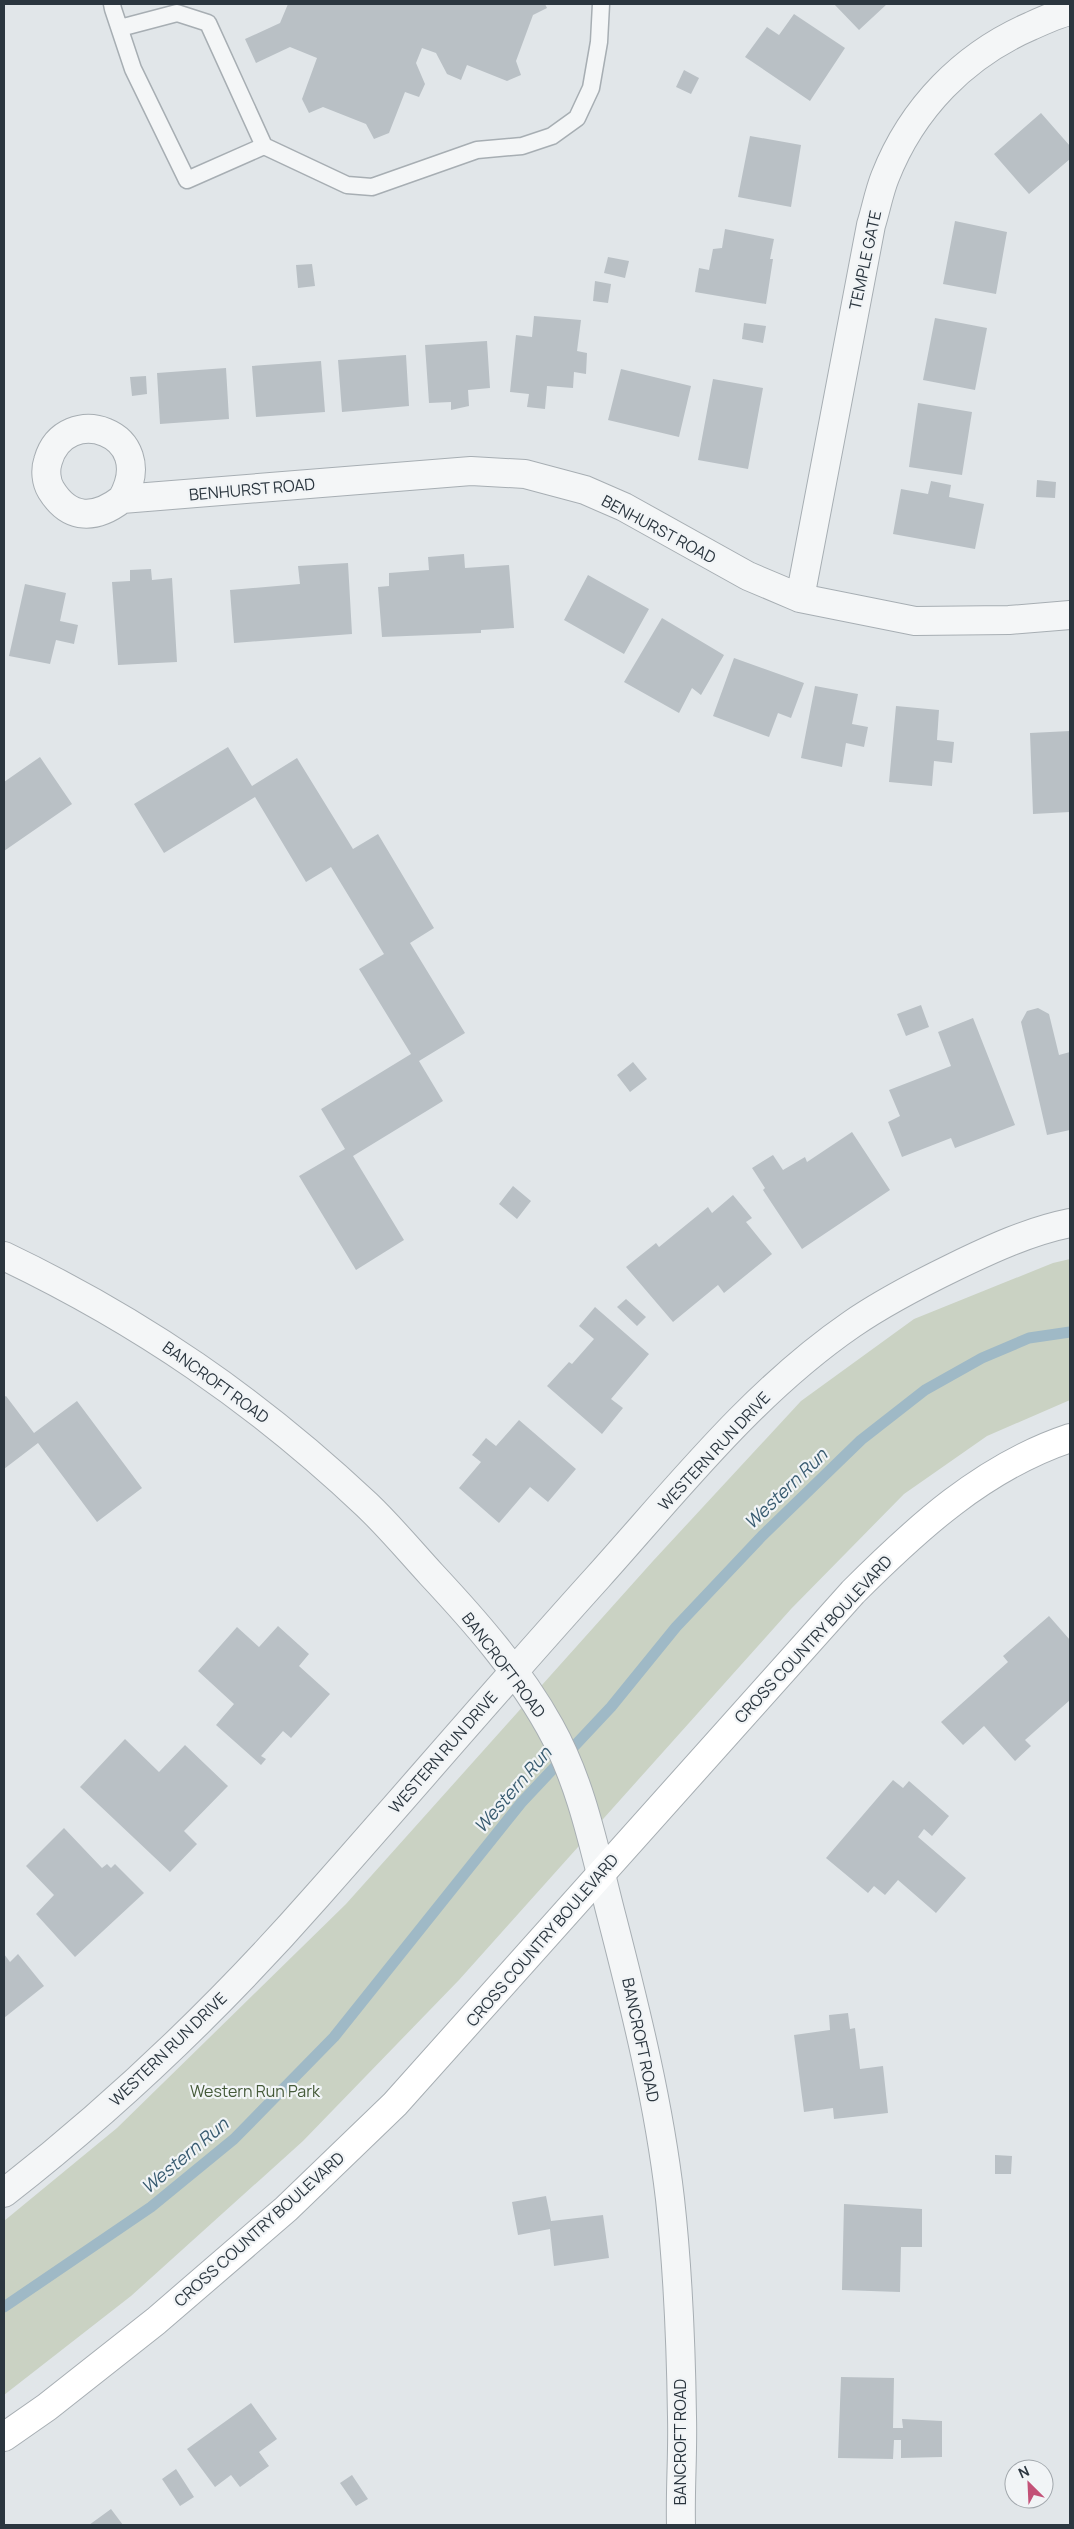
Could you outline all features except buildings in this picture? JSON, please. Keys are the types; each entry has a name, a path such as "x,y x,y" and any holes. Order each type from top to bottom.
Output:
{"main road":[{"name":"CROSS COUNTRY BOULEVARD","path":"4,2437 47,2407 156,2321 292,2202 394,2104 488,2003 600,1873 853,1592 898,1547 937,1513 982,1482 1020,1460 1070,1438"}],"street":[{"name":"TEMPLE GATE","path":"800,598 872,224 884,177 910,127 937,91 971,60 1012,34 1070,11"},
{"name":"BENHURST ROAD","path":"122,499 471,471 525,474 585,490 624,507 748,576 800,598 915,621 1009,620 1070,615"},
{"name":"WESTERN RUN DRIVE","path":"4,2194 62,2148 150,2069 230,1990 314,1900 513,1672 743,1416 797,1366 852,1324 916,1286 974,1258 1046,1228 1070,1223"},
{"name":"BANCROFT ROAD","path":"4,1256 69,1287 168,1345 253,1407 369,1507 453,1598 513,1672 549,1726 569,1768 586,1816 651,2080 670,2200 682,2419 680,2525"}],"lane":[{"path":"112,4 133,69 187,180 264,146"},
{"path":"120,28 176,13 208,23 264,146 348,185 372,187 477,150 522,146 552,136 577,118 591,88 600,42 601,4"}],"green space":[{"name":"Western Run Park","path":"1070,1259 1070,1400 987,1436 904,1494 791,1609 459,1980 303,2141 131,2296 4,2395 4,2221 117,2128 346,1904 653,1561 801,1401 914,1319 1053,1263"}],"waterway":[{"name":"Western Run","path":"4,2307 151,2207 234,2139 334,2037 521,1803 611,1707 676,1627 762,1536 861,1440 925,1390 982,1358 1029,1338 1070,1332"}]}
